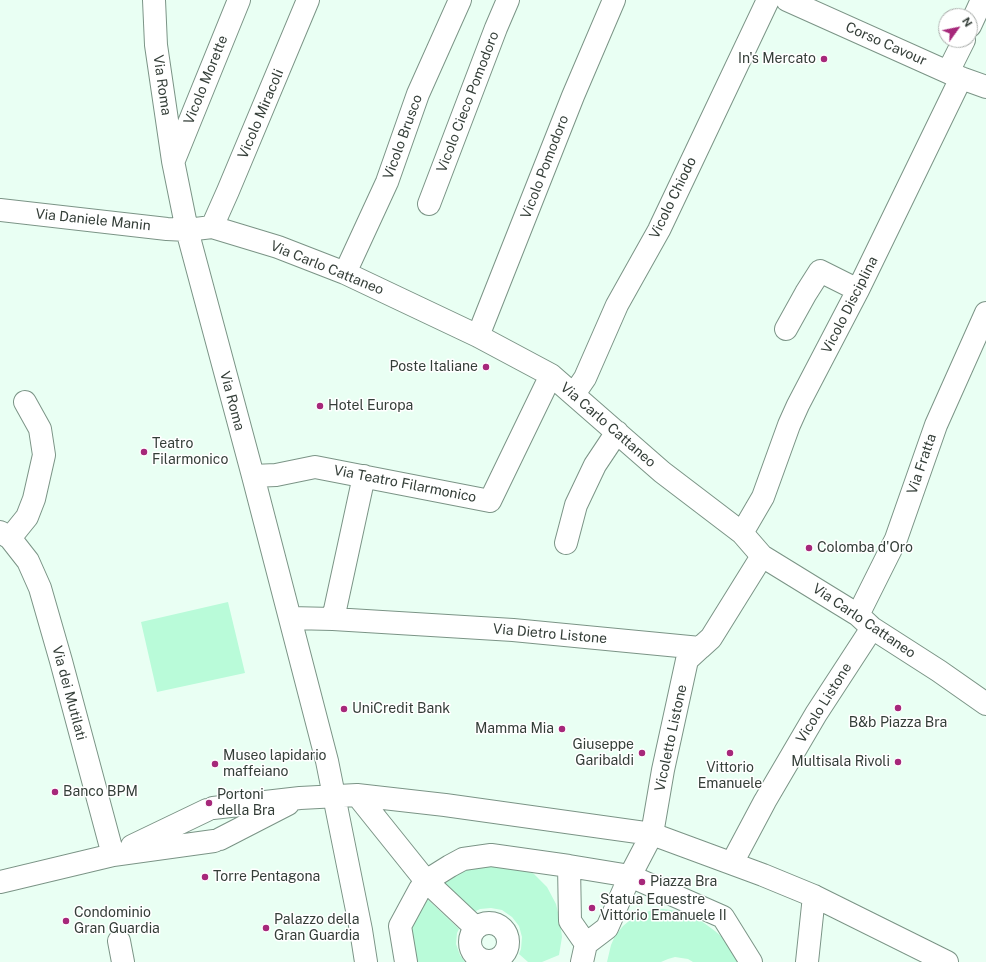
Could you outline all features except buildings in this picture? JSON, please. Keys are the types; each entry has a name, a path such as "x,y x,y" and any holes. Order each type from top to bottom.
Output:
{"street":[{"name":"Via Roma","path":"154,0 156,44 173,161 187,230 290,618 327,761 334,797"},
{"name":"Vicolo Morette","path":"173,161 239,0"},
{"name":"Vicolo Miracoli","path":"212,227 308,0"},
{"name":"Vicolo Brusco","path":"345,273 387,182 418,94 460,0"},
{"name":"Vicolo Cieco Pomodoro","path":"429,204 508,0"},
{"name":"Vicolo Pomodoro","path":"478,336 573,96 614,0"},
{"name":"Vicolo Chiodo","path":"574,394 585,378 617,305 659,230 768,0"},
{"name":"Corso Cavour","path":"787,0 955,75 986,87"},
{"name":"Vicolo Disciplina","path":"742,533 763,497 789,425 798,405 858,290 955,75 962,48"},
{"name":"Via Daniele Manin","path":"0,210 187,230"},
{"name":"Via Carlo Cattaneo","path":"187,230 212,227 278,246 345,273 478,336 551,375 662,472 742,533 762,556 865,621 986,704"},
{"path":"786,329 820,271 858,290"},
{"name":"Via Fratta","path":"865,621 936,426 986,314"},
{"name":"Via Teatro Filarmonico","path":"253,476 276,475 315,466 490,501 551,375"},
{"name":"Via dei Mutilati","path":"25,402 40,430 44,455 34,499 27,517 5,535 28,561 40,588 113,856"},
{"path":"566,543 576,505 595,466 617,432"},
{"path":"333,619 364,476"},
{"path":"694,647 711,638 762,556"},
{"name":"Via Dietro Listone","path":"290,618 333,619 513,630 694,647"},
{"name":"Vicolo Listone","path":"732,863 764,801 816,714 865,621"},
{"name":"Vicoletto Listone","path":"652,834 687,660 694,647"},
{"path":"113,856 210,809 300,798 357,795 445,805 652,834 732,863 814,896 947,962"},
{"path":"357,795 426,881 476,928 470,939 470,945 476,955 486,960 506,958"},
{"path":"334,797 366,962"},
{"path":"0,882 113,856 217,840 300,798"},
{"path":"569,866 570,921 584,953 607,928 630,876 652,834"},
{"path":"406,962 400,926 420,888 426,881 464,859 491,855 630,876 723,916 751,962"},
{"path":"807,962 814,896"},
{"path":"119,941 123,962"}],"green space":[{"path":"228,602 245,673 157,692 141,622"},
{"path":"467,863 519,866 534,874 547,887 556,904 560,921 562,937 559,955 542,962 528,962 519,954 522,937 519,926 512,917 502,910 491,908 480,909 474,912 437,878"},
{"path":"422,894 459,929 456,944 460,955 465,962 412,962 409,923"},
{"path":"663,909 688,914 704,923 729,943 740,962 693,962 688,959 675,957 661,962 607,962 615,936 623,926 644,913 652,910"}],"place":[{"name":"In's Mercato","path":"824,59"},
{"name":"Poste Italiane","path":"486,367"},
{"name":"Hotel Europa","path":"320,406"},
{"name":"Teatro Filarmonico","path":"144,452"},
{"name":"Colomba d'Oro","path":"809,548"},
{"name":"B&b Piazza Bra","path":"898,708"},
{"name":"UniCredit Bank","path":"344,709"},
{"name":"Mamma Mia","path":"562,729"},
{"name":"Giuseppe Garibaldi","path":"642,753"},
{"name":"Vittorio Emanuele","path":"730,753"},
{"name":"Multisala Rivoli","path":"898,762"},
{"name":"Museo lapidario maffeiano","path":"215,764"},
{"name":"Banco BPM","path":"55,792"},
{"name":"Portoni della Bra","path":"209,803"},
{"name":"Torre Pentagona","path":"205,877"},
{"name":"Piazza Bra","path":"642,882"},
{"name":"Statua Equestre Vittorio Emanuele II","path":"592,908"},
{"name":"Condominio Gran Guardia","path":"66,921"},
{"name":"Palazzo della Gran Guardia","path":"266,928"}]}
